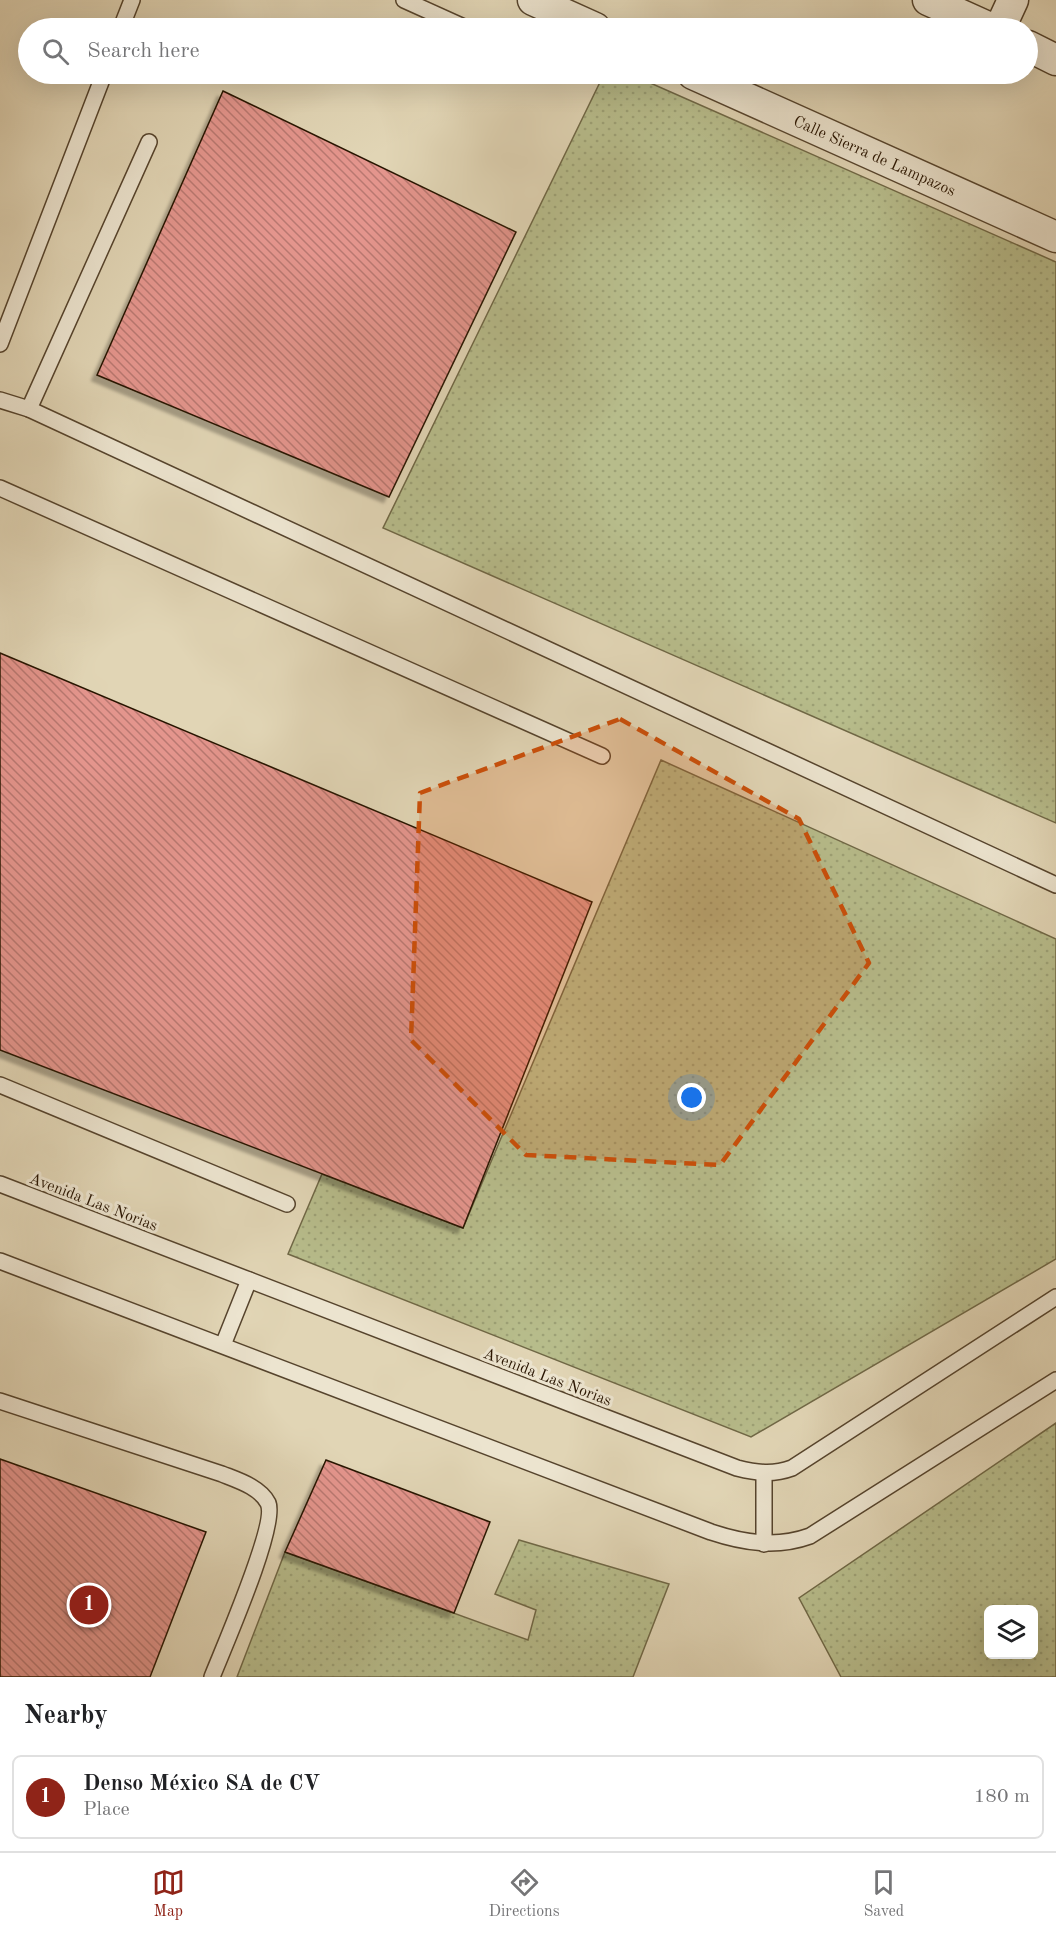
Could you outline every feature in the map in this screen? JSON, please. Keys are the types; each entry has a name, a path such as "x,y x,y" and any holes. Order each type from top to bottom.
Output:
{"street":[{"path":"533,0 573,18"},
{"path":"928,0 968,18"},
{"path":"1005,18 1013,0"},
{"path":"1038,51 1056,60"},
{"name":"Calle Sierra de Lampazos","path":"715,84 1056,237"}],"lane":[{"path":"125,18 132,0"},
{"path":"404,0 444,18"},
{"path":"0,344 100,84"},
{"path":"29,409 149,142"},
{"path":"0,400 29,409 1056,885"},
{"path":"0,488 602,756"},
{"path":"0,1084 287,1204"},
{"name":"Avenida Las Norias","path":"0,1184 737,1468 764,1473 781,1472 792,1468 1056,1297"},
{"path":"0,1261 711,1532 731,1539 764,1544 796,1541 810,1536 1056,1380"},
{"path":"223,1345 249,1280"},
{"path":"5,1406 222,1474 252,1487 263,1496 269,1504 270,1512 263,1546 212,1677"},
{"path":"764,1473 764,1544"}],"highlighted area":[{"path":"620,719 799,819 869,963 720,1165 526,1155 411,1040 420,793"}],"green space":[{"path":"599,84 653,84 1056,262 1056,823 383,528"},
{"path":"661,760 1056,939 1056,1259 751,1437 288,1254 322,1174 463,1228"},
{"path":"1056,1423 1056,1677 841,1677 799,1598"},
{"path":"519,1540 669,1584 633,1677 237,1677 285,1552 528,1640 536,1610 495,1594"}],"building":[{"path":"223,91 516,232 389,497 97,375"},
{"path":"0,653 592,902 463,1228 0,1050"},
{"path":"0,1459 206,1532 150,1677 0,1677"},
{"path":"326,1460 490,1522 454,1613 285,1552"}],"place":[{"name":"Denso México SA de CV","path":"89,1605"}]}
